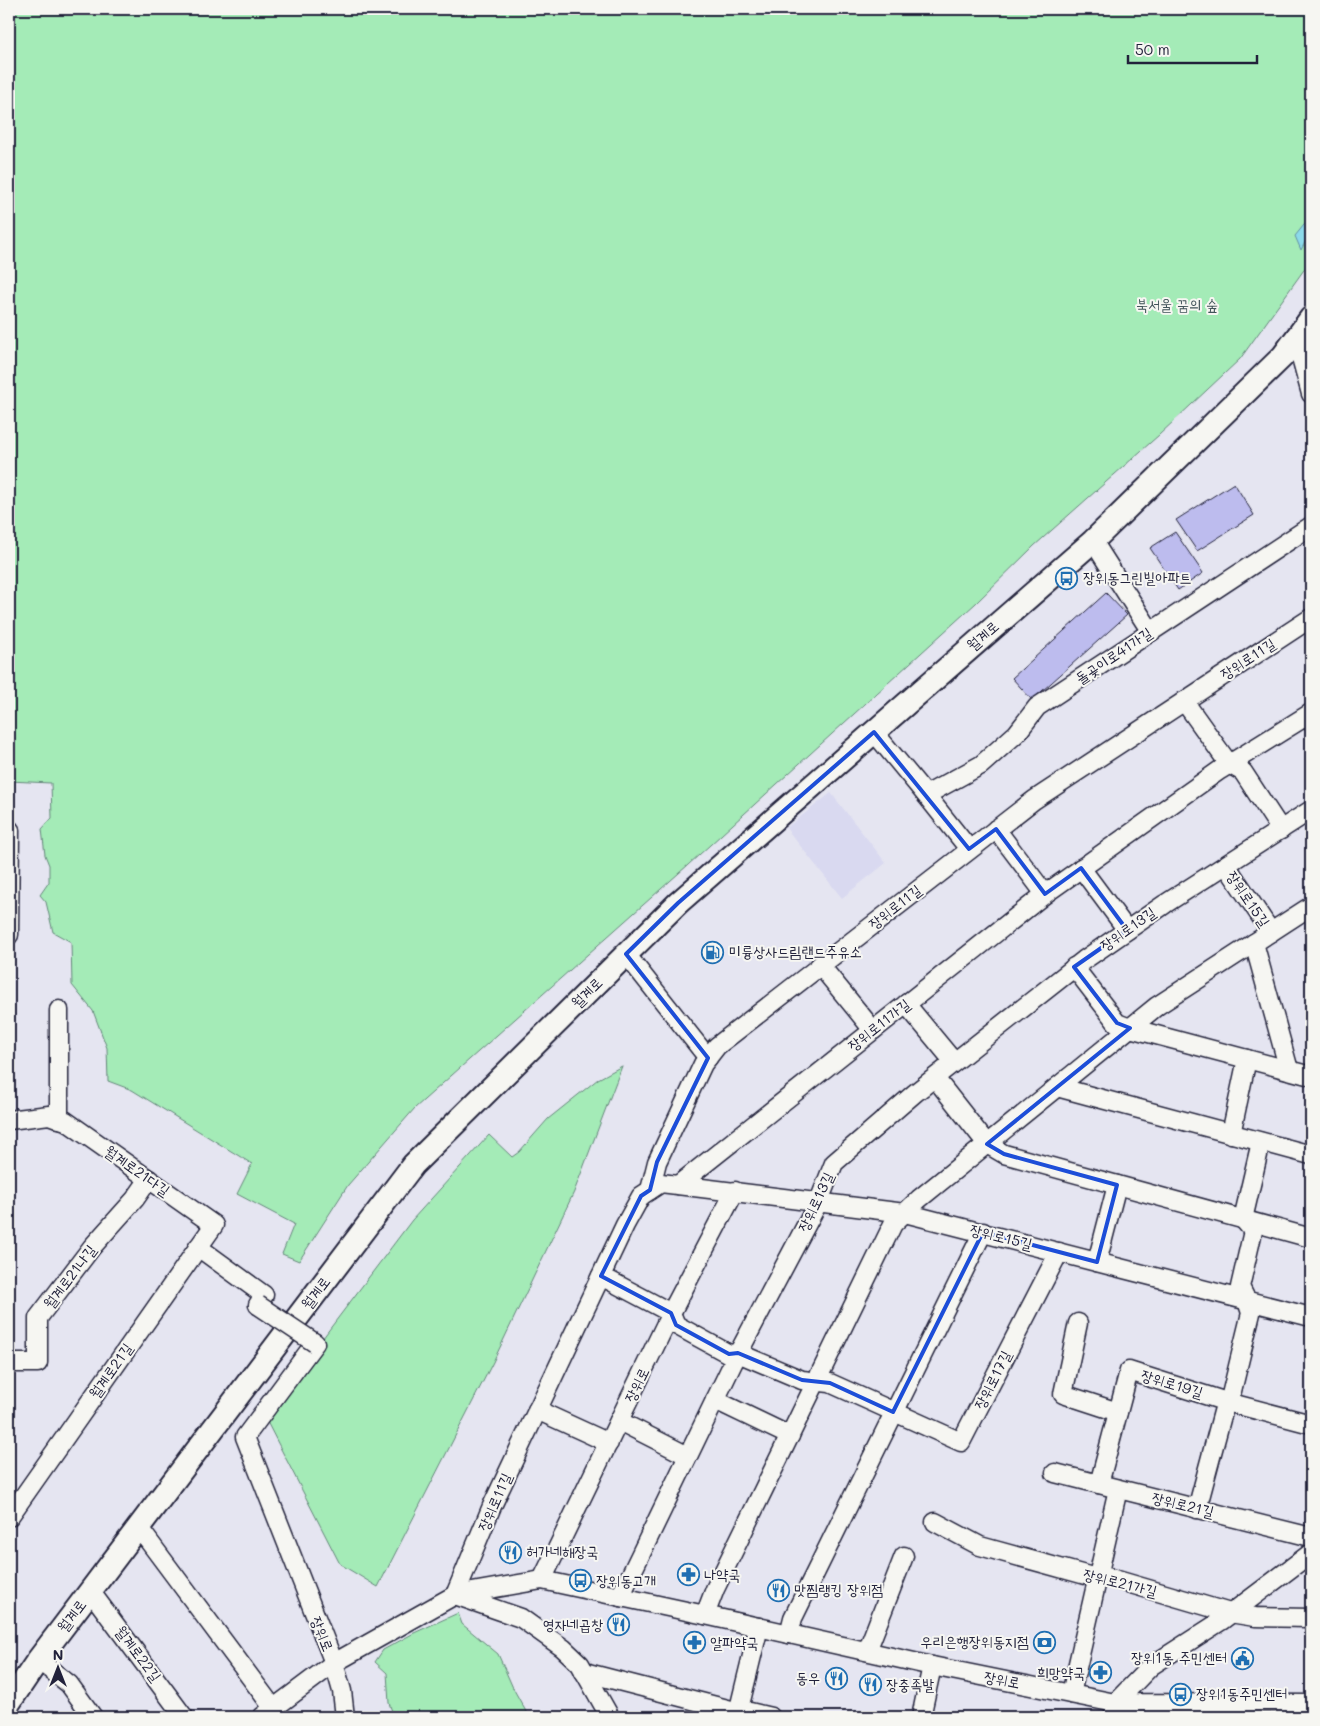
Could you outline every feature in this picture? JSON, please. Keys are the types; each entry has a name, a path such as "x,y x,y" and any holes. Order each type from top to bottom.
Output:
{"main road":[{"name":"월계로","path":"9,1703 38,1660 413,1165 678,903 1093,541 1283,356 1304,342 1311,318"}],"street":[{"path":"1304,342 1311,394"},
{"name":"돌곶이로41가길","path":"926,795 981,765 1017,733 1037,707 1311,526"},
{"path":"1093,541 1151,632"},
{"name":"장위로11길","path":"455,1595 492,1506 537,1410 641,1196 650,1190 657,1162 703,1064 717,1046 1034,800 1311,618"},
{"path":"1184,700 1229,764 1242,772 1281,830"},
{"name":"장위로11가길","path":"678,1185 1045,894 1229,764 1311,713"},
{"path":"874,732 969,850"},
{"name":"장위로13길","path":"620,1597 738,1353 819,1201 834,1163 954,1062 1074,967 1165,904 1311,810"},
{"path":"996,829 1045,894"},
{"path":"9,830 9,935"},
{"name":"장위로15길","path":"1226,865 1271,932"},
{"path":"1081,868 1127,930"},
{"name":"장위로15길","path":"705,1615 715,1589 893,1224 919,1199 1157,1006 1311,906"},
{"name":"장위로15길","path":"1254,943 1288,1070"},
{"path":"626,954 708,1058"},
{"path":"820,965 873,1030"},
{"path":"1074,967 1117,1023 1311,1076"},
{"path":"906,1004 954,1062"},
{"path":"59,1119 60,1010"},
{"path":"1231,1134 1247,1059"},
{"path":"935,1078 987,1144 1004,1154 1311,1238"},
{"path":"1057,1087 1311,1155"},
{"name":"월계로21다길","path":"9,1120 49,1115 66,1121 214,1225"},
{"path":"1243,1219 1261,1142"},
{"name":"월계로21나길","path":"9,1363 38,1363 38,1318 92,1247 135,1199 149,1180"},
{"path":"650,1190 661,1183 905,1212"},
{"path":"1097,1262 1118,1185"},
{"name":"장위로","path":"542,1580 671,1313 735,1191"},
{"name":"장위로15길","path":"905,1212 1311,1317"},
{"path":"1198,1509 1224,1408 1231,1395 1251,1313 1240,1287 1253,1231 1243,1219"},
{"name":"월계로21길","path":"9,1518 214,1225"},
{"path":"789,1634 793,1618 983,1232"},
{"name":"장위로","path":"198,1247 264,1295 258,1305 315,1343 245,1437 334,1663 342,1692 345,1717"},
{"name":"장위로17길","path":"894,1412 961,1442 1059,1252"},
{"path":"601,1276 671,1313 676,1325 730,1354 738,1353 802,1380 817,1380 830,1383 894,1412"},
{"path":"1078,1323 1063,1394 1118,1412"},
{"name":"장위로19길","path":"1099,1484 1129,1371 1227,1402 1311,1424"},
{"path":"715,1400 790,1436"},
{"path":"537,1410 608,1443"},
{"path":"619,1421 688,1456"},
{"name":"장위로21길","path":"1054,1473 1311,1537"},
{"path":"1071,1694 1118,1489"},
{"name":"장위로21가길","path":"935,1522 980,1546 1089,1576 1107,1577 1230,1614 1255,1617 1311,1618"},
{"name":"장위로","path":"138,1528 268,1713 334,1663 455,1595 542,1580 932,1666 1071,1694 1114,1710 1290,1711 1311,1704"},
{"path":"1114,1710 1151,1666 1230,1614 1311,1553"},
{"path":"867,1651 904,1556"},
{"name":"월계로22길","path":"91,1592 184,1717"},
{"path":"455,1595 521,1618 564,1648 580,1664 610,1717"},
{"path":"738,1715 759,1627"},
{"path":"38,1660 69,1684 92,1717"},
{"path":"921,1717 932,1666"},
{"path":"584,1672 738,1715 750,1712 770,1717"}],"highlighted area":[{"path":"874,732 969,849 996,829 1045,894 1081,868 1127,930 1074,967 1117,1023 1130,1028 987,1144 1004,1154 1117,1185 1097,1262 983,1232 893,1412 830,1383 802,1380 738,1353 729,1354 676,1325 671,1313 601,1276 641,1196 650,1190 657,1162 708,1058 626,954 678,903"}],"shaded area":[{"path":"831,793 886,863 842,898 786,828"}],"green space":[{"name":"북서울 꿈의 숲","path":"9,9 1311,9 1311,260 1240,359 688,865 415,1108 348,1185 299,1261 282,1254 294,1224 237,1194 252,1164 132,1090 108,1081 107,1048 93,1011 72,985 71,942 53,932 46,902 40,895 49,882 49,865 45,855 42,829 52,818 51,783 9,781"},
{"path":"622,1066 574,1192 493,1362 378,1587 340,1564 264,1416 412,1220 489,1135 512,1157 519,1152 548,1119 598,1079"},
{"path":"458,1613 462,1624 498,1654 513,1688 529,1717 394,1717 389,1703 387,1673 375,1662 383,1650 414,1633"}],"water":[{"path":"1311,211 1311,231 1301,250 1295,236 1308,220"}],"building":[{"path":"1234,483 1254,515 1197,551 1176,520"},
{"path":"1175,532 1203,573 1178,590 1150,548"},
{"path":"1106,593 1127,615 1032,700 1012,678"}],"waterway":[{"path":"1308,9 1311,12"}],"place":[{"name":"장위동그린빌아파트","path":"1067,578"},
{"name":"미륭상사드림랜드주유소","path":"713,952"},
{"name":"허가네해장국","path":"510,1552"},
{"name":"나약국","path":"688,1575"},
{"name":"장위동고개","path":"580,1581"},
{"name":"맛찜랭킹 장위점","path":"778,1590"},
{"name":"영자네곱창","path":"619,1625"},
{"name":"우리은행장위동지점","path":"1045,1642"},
{"name":"알파약국","path":"694,1643"},
{"name":"장위1동 주민센터","path":"1243,1658"},
{"name":"희망약국","path":"1101,1673"},
{"name":"동우","path":"836,1678"},
{"name":"장충족발","path":"870,1685"},
{"name":"장위1동주민센터","path":"1180,1694"}]}
